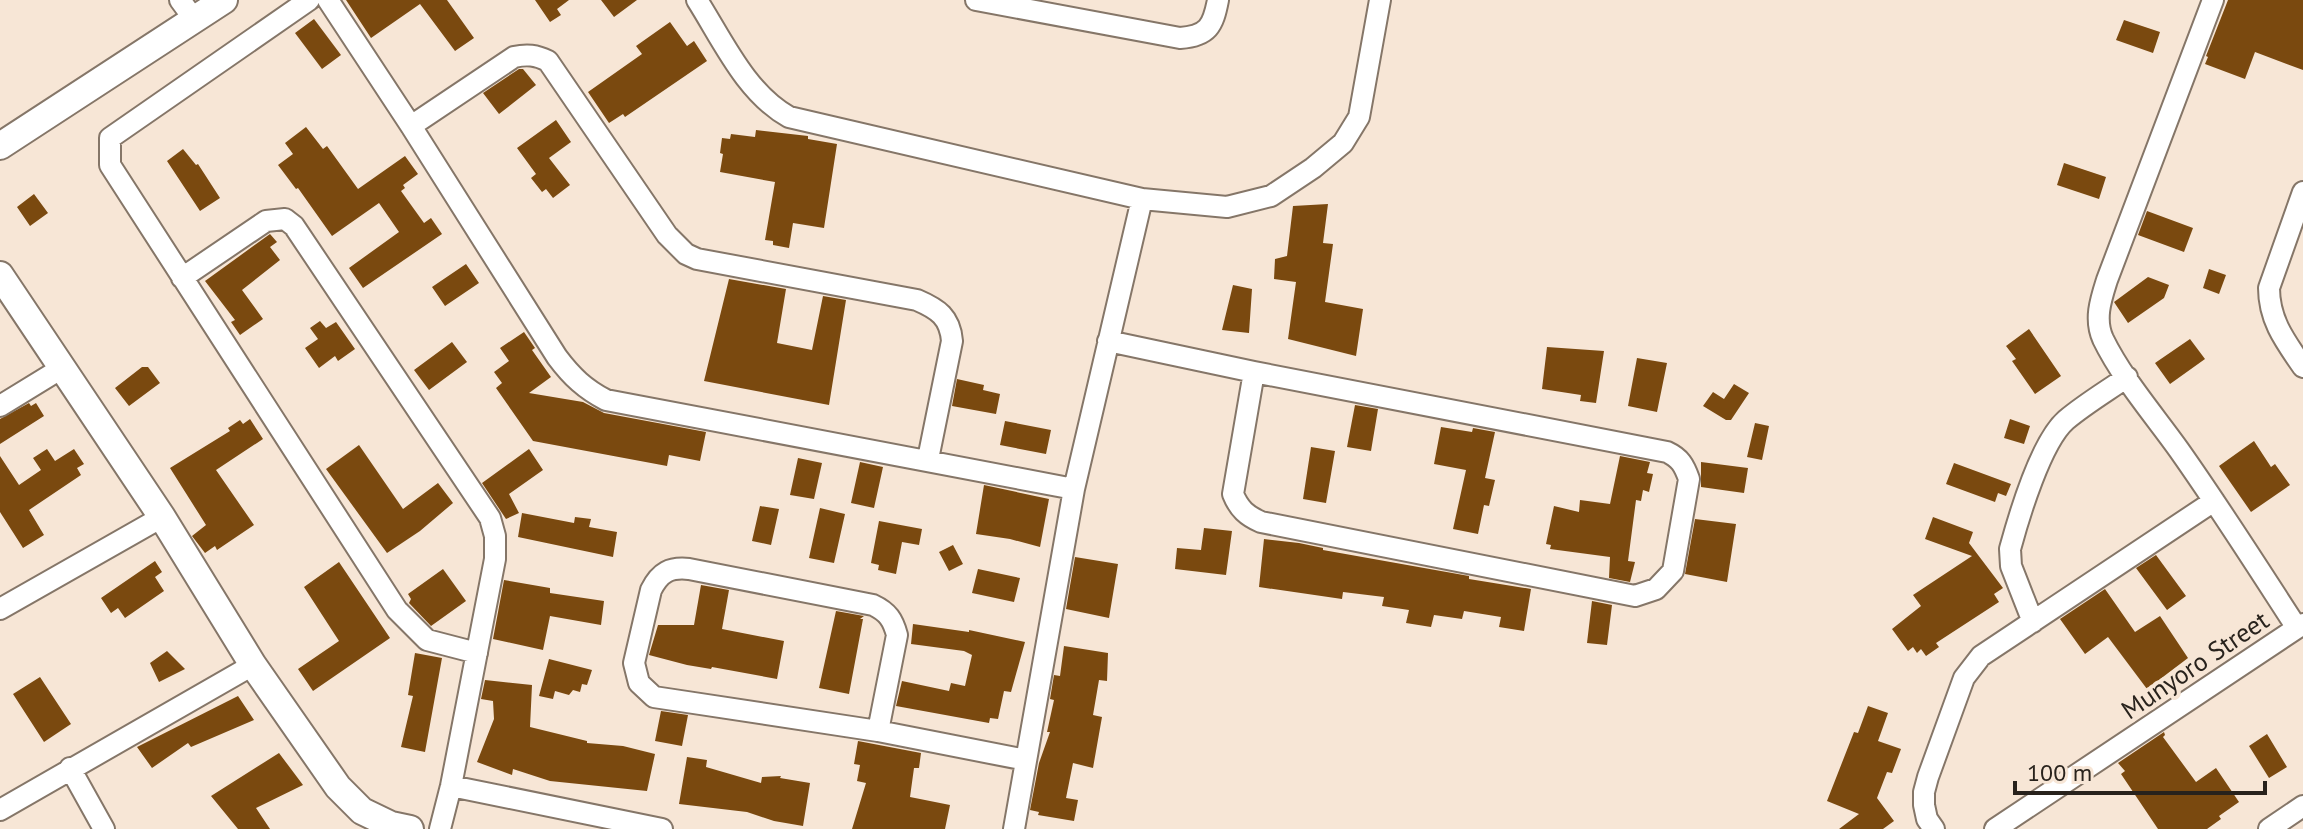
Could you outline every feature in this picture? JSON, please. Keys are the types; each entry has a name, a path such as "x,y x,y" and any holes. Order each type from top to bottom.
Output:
{"street":[{"path":"0,146 187,10 224,0"},
{"path":"309,0 110,138 110,165 397,610 427,640 477,653"},
{"path":"328,0 557,357 585,389 606,400 1074,489"},
{"path":"697,0 750,84 772,108 789,117 1142,199 1227,207 1271,196 1343,143 1359,117 1380,0"},
{"path":"976,0 1180,38 1194,37 1206,30 1214,20 1218,0"},
{"path":"2213,0 2099,306 2103,338 2300,626"},
{"path":"411,126 514,57 525,54 538,56 548,61 667,235 686,254 697,259 917,300 934,307 943,314 951,328 952,341 928,459"},
{"path":"2303,192 2269,288 2272,316 2303,367"},
{"path":"1014,829 1074,489 1142,199"},
{"path":"182,278 266,221 285,219 294,226 490,518 495,536 495,559 440,829"},
{"path":"0,275 162,517 253,665 348,800 371,816 410,829"},
{"path":"1108,341 1667,452 1678,457 1689,479 1673,571 1656,589 1635,596 1261,522 1247,516 1233,494 1254,372"},
{"path":"0,406 62,368"},
{"path":"2033,622 2011,566 2010,549 2044,452 2066,420 2127,377"},
{"path":"1934,829 1927,819 1924,792 1964,678 1981,656 2214,501"},
{"path":"0,609 162,517"},
{"path":"878,731 897,635 893,621 885,611 873,605 675,567 656,579 634,663 639,683 654,697 878,731 1026,760"},
{"name":"Munyoro Street","path":"1995,829 2300,626"},
{"path":"0,810 253,665"},
{"path":"70,768 104,829"},
{"path":"451,786 662,829"},
{"path":"2269,829 2303,806"}],"building":[{"path":"346,0 447,0 474,38 455,51 420,4 371,38"},
{"path":"535,0 569,0 557,9 561,15 550,22"},
{"path":"601,0 637,0 614,17"},
{"path":"2228,0 2303,0 2303,70 2255,52 2245,79 2205,64"},
{"path":"314,19 341,55 322,69 295,33"},
{"path":"2124,20 2160,32 2153,53 2116,40"},
{"path":"670,22 687,46 694,41 707,61 625,117 623,114 609,123 588,92 642,54 636,46"},
{"path":"523,69 536,85 499,114 483,93"},
{"path":"556,120 571,142 549,158 570,185 553,198 546,189 542,192 531,178 536,174 517,148"},
{"path":"306,127 323,149 327,146 358,189 405,156 418,174 403,185 405,188 401,191 424,223 431,218 442,234 363,288 349,268 399,232 379,203 332,236 278,165 293,154 285,143"},
{"path":"756,130 808,136 808,139 837,144 824,228 793,223 789,248 765,240 775,182 720,172 722,138 730,139 731,134 755,137"},
{"path":"183,149 198,164 220,198 200,211 167,161"},
{"path":"2064,163 2106,177 2099,199 2057,185"},
{"path":"34,194 48,213 30,226 17,207"},
{"path":"1328,204 1323,243 1333,244 1325,302 1363,309 1356,356 1288,339 1296,282 1274,279 1275,259 1287,256 1293,206"},
{"path":"2147,211 2193,228 2184,252 2138,235"},
{"path":"270,234 277,242 270,247 280,260 242,290 263,319 240,335 231,322 235,320 205,281"},
{"path":"466,264 479,283 445,306 432,287"},
{"path":"2209,269 2226,275 2219,294 2203,288"},
{"path":"2148,277 2169,285 2164,298 2128,323 2114,302"},
{"path":"729,279 786,289 777,343 812,350 823,296 846,300 829,405 704,381"},
{"path":"1233,285 1252,289 1249,333 1222,330"},
{"path":"320,321 326,328 336,322 355,349 338,361 335,356 319,368 305,348 318,339 310,328"},
{"path":"2029,329 2061,376 2035,394 2012,361 2016,359 2006,346"},
{"path":"524,332 535,348 532,350 551,377 529,393 583,402 604,413 706,432 700,461 669,455 667,466 533,441 496,388 502,383 494,372 509,361 500,348"},
{"path":"2190,339 2205,359 2170,384 2155,363"},
{"path":"452,342 467,362 429,390 414,370"},
{"path":"1547,347 1604,351 1596,403 1580,401 1581,395 1542,389"},
{"path":"1637,358 1667,363 1657,412 1628,406"},
{"path":"142,367 148,367 160,383 129,406 115,388"},
{"path":"957,379 984,385 983,390 1000,394 996,414 952,406"},
{"path":"1734,384 1749,393 1731,420 1703,406 1713,392 1724,399"},
{"path":"29,403 31,406 36,403 44,416 0,444 0,419"},
{"path":"1355,405 1378,409 1371,451 1347,447"},
{"path":"250,419 263,439 216,470 254,525 217,550 215,546 205,553 192,536 206,525 170,468 230,431 228,428 240,420 243,424"},
{"path":"2010,419 2030,426 2024,444 2004,438"},
{"path":"1005,421 1051,430 1046,454 1000,445"},
{"path":"1755,423 1769,426 1762,460 1747,457"},
{"path":"1441,427 1495,432 1485,478 1495,480 1489,506 1484,505 1478,534 1453,529 1466,470 1434,464"},
{"path":"2254,441 2271,467 2275,464 2290,485 2251,512 2219,466"},
{"path":"359,445 403,509 438,483 453,503 387,553 326,469"},
{"path":"1311,447 1335,451 1326,503 1303,499"},
{"path":"47,449 55,461 74,449 84,464 77,468 81,475 29,510 44,535 23,548 0,512 0,456 19,485 41,470 33,458"},
{"path":"529,449 543,470 509,494 519,513 506,519 482,483"},
{"path":"1620,456 1650,462 1647,473 1653,474 1649,492 1643,490 1641,501 1636,500 1628,561 1635,562 1630,582 1609,578 1610,557 1550,549 1551,545 1546,544 1554,506 1579,512 1580,500 1610,504"},
{"path":"798,458 822,463 814,499 790,495"},
{"path":"860,462 883,467 874,508 851,503"},
{"path":"1701,462 1748,468 1744,493 1701,487"},
{"path":"1954,463 2011,484 2006,496 1998,493 1995,502 1946,484"},
{"path":"984,485 1049,499 1040,547 976,534"},
{"path":"760,506 779,509 771,545 752,541"},
{"path":"820,508 845,514 834,563 809,558"},
{"path":"522,513 574,523 575,517 591,519 589,527 617,532 613,557 518,537"},
{"path":"1933,517 1973,532 1969,543 2003,588 1994,594 1999,602 1936,643 1939,647 1926,656 1921,649 1917,653 1913,647 1908,651 1892,629 1921,606 1913,595 1972,556 1925,539"},
{"path":"1695,519 1736,524 1727,582 1685,574"},
{"path":"879,521 922,529 919,545 902,542 896,574 878,570 879,565 871,563"},
{"path":"1204,528 1232,531 1226,575 1175,569 1177,548 1201,550"},
{"path":"1264,539 1299,543 1531,589 1524,631 1499,627 1501,617 1464,611 1462,619 1434,615 1431,627 1406,623 1409,610 1382,606 1384,597 1343,592 1342,599 1259,587"},
{"path":"953,545 963,564 949,571 939,552"},
{"path":"2156,555 2186,596 2167,610 2136,568"},
{"path":"1075,557 1118,564 1109,618 1066,609"},
{"path":"155,561 162,572 155,577 164,591 125,618 118,608 111,613 101,598"},
{"path":"339,562 390,638 313,691 298,669 339,641 304,587"},
{"path":"443,569 466,601 431,626 409,603 411,599 408,594"},
{"path":"978,569 1020,578 1014,602 972,593"},
{"path":"504,580 550,588 550,593 604,601 601,625 550,616 543,650 493,639"},
{"path":"701,585 729,590 722,629 784,641 777,679 687,665 649,655 658,625 694,625"},
{"path":"2105,589 2135,632 2160,616 2188,658 2147,689 2108,637 2085,654 2060,619"},
{"path":"1592,601 1612,605 1607,645 1587,643"},
{"path":"836,611 864,616 860,619 863,619 849,694 819,688"},
{"path":"913,624 969,630 1025,642 1011,692 1004,691 998,719 990,718 989,723 896,706 902,681 949,691 951,683 965,686 972,655 964,651 911,644"},
{"path":"1064,646 1108,653 1107,681 1099,680 1093,715 1102,717 1093,768 1073,763 1066,798 1078,800 1074,821 1038,815 1039,812 1030,810 1039,763 1050,732 1047,732 1054,700 1050,699 1054,675 1060,676"},
{"path":"167,651 185,669 159,682 150,663"},
{"path":"415,653 442,658 425,752 401,747 413,696 408,695"},
{"path":"549,659 592,670 587,685 582,684 580,692 573,690 569,695 555,691 553,699 539,696"},
{"path":"40,677 71,724 44,742 13,694"},
{"path":"485,680 532,685 530,727 587,743 623,746 655,754 647,791 550,781 513,769 512,775 477,762 494,719 493,701 481,699"},
{"path":"238,696 254,720 191,747 188,743 152,768 137,747"},
{"path":"1868,706 1888,713 1878,741 1901,749 1892,773 1887,772 1877,798 1894,821 1883,829 1839,829 1859,814 1827,801 1854,732 1858,733"},
{"path":"661,711 688,715 682,746 655,741"},
{"path":"2164,732 2163,737 2196,782 2216,768 2239,802 2207,829 2158,829 2121,774 2125,771 2118,763"},
{"path":"2267,734 2287,767 2269,778 2249,746"},
{"path":"858,741 921,753 919,768 914,768 910,797 950,805 945,829 852,829 866,783 857,781 860,765 854,764"},
{"path":"279,753 303,785 256,808 270,829 238,829 211,796"},
{"path":"687,757 707,760 706,767 761,783 762,777 781,776 810,783 803,826 747,812 679,804"}]}
